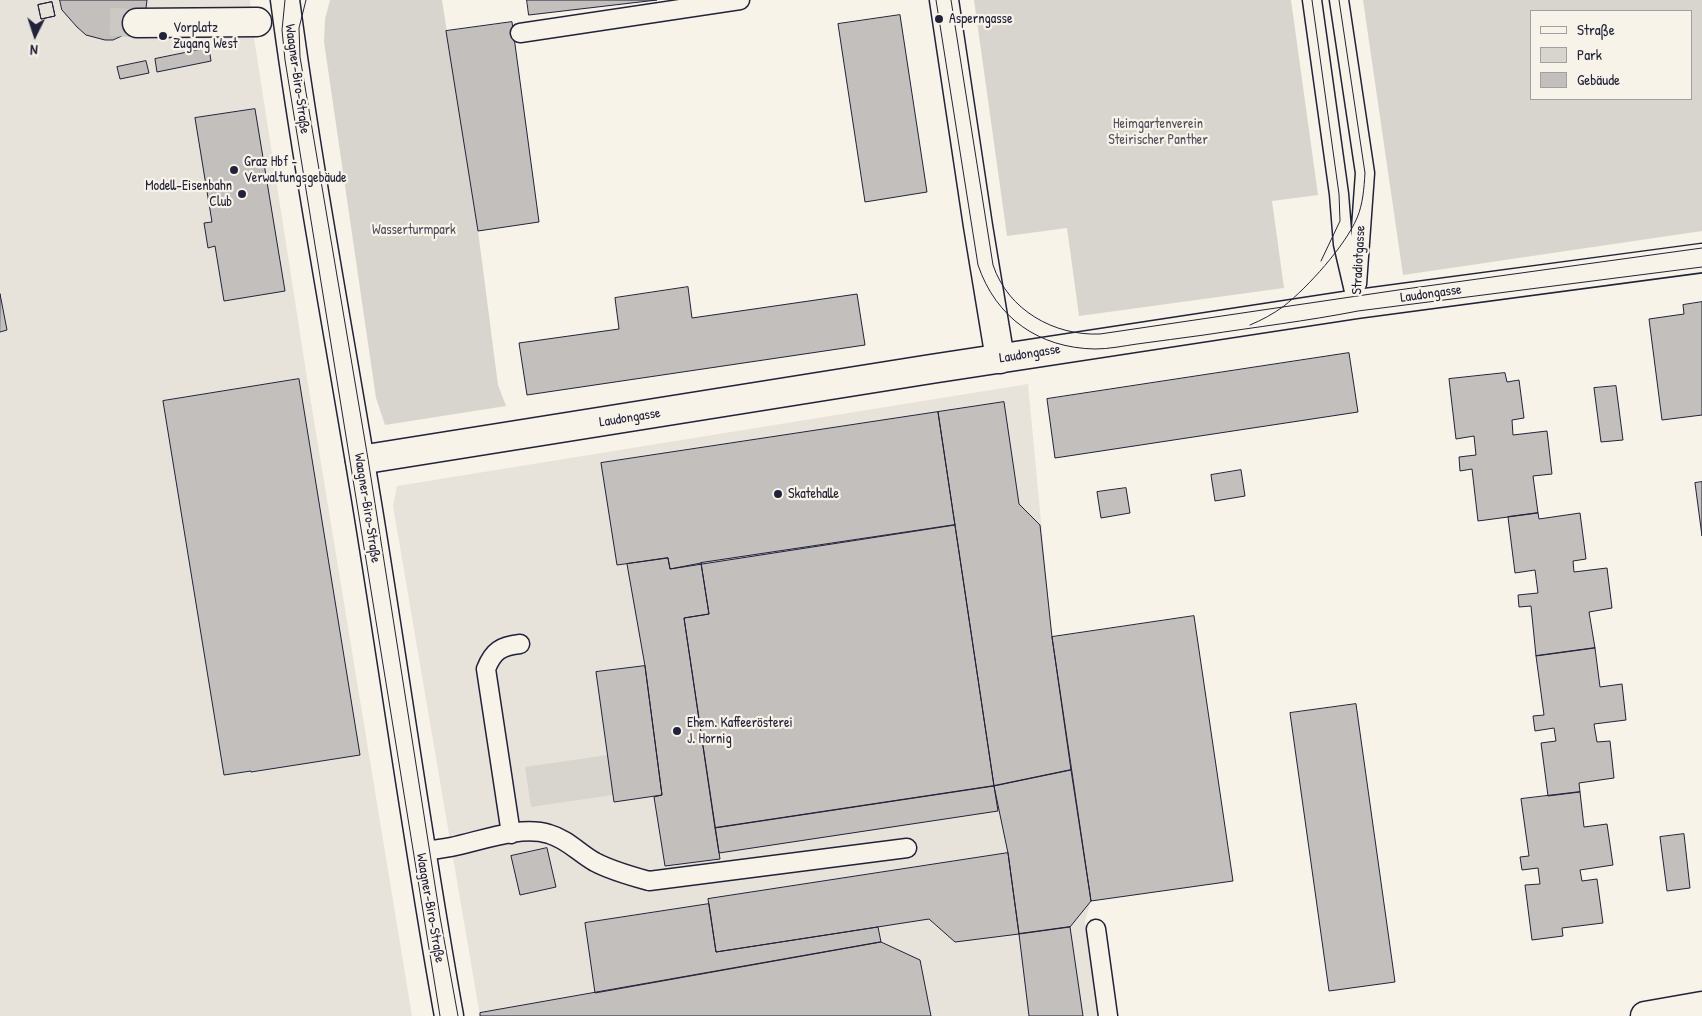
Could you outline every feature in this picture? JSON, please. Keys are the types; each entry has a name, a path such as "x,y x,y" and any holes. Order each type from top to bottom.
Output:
{"street":[{"name":"Waagner-Biro-Straße","path":"285,0 296,81 360,460 420,851 449,1016"},
{"path":"944,0 1000,359"},
{"path":"137,23 257,22"},
{"name":"Laudongasse","path":"360,460 1357,304 1702,258"},
{"path":"1645,1016 1702,1006"}],"lane":[{"path":"520,32 740,0"},
{"name":"Stradiotgasse","path":"1312,0 1339,194 1343,244 1357,304"},
{"name":"Stradiotgasse","path":"1339,0 1365,173 1357,304"},
{"path":"510,834 486,669 491,656 507,645 520,644"},
{"path":"420,851 535,831 550,834 571,844 595,862 650,881 907,848"},
{"path":"1096,929 1108,1016"}],"shaded area":[{"path":"0,0 250,0 254,38 307,378 412,1016 0,1016"},
{"path":"1028,384 1052,637 1091,901 1085,921 1099,1016 480,1016 393,506 397,486"}],"green space":[{"name":"Wasserturmpark","path":"330,0 442,0 478,231 498,385 506,406 385,425 376,398 324,42 325,19"},
{"name":"Heimgartenverein Steirischer Panther","path":"974,0 1291,0 1318,195 1272,201 1284,288 1079,316 1067,228 1007,236"},
{"path":"1363,0 1702,0 1702,231 1403,275"},
{"path":"607,755 613,795 531,807 525,767"}],"building":[{"path":"60,0 147,0 146,8 128,33 113,40 105,40 86,35 77,27 62,10"},
{"path":"527,0 657,0 529,15"},
{"path":"52,2 55,16 41,19 38,5"},
{"path":"52,2 55,16 41,19 38,5"},
{"path":"900,15 927,192 865,202 838,24"},
{"path":"512,22 539,222 478,231 446,31"},
{"path":"209,48 211,61 157,72 155,59"},
{"path":"146,61 149,73 120,79 117,67"},
{"name":"Graz Hbf - Verwaltungsgebäude","path":"255,109 285,291 224,301 215,246 208,248 204,223 212,222 195,118"},
{"path":"688,287 692,318 857,294 865,345 527,395 519,343 619,329 615,298"},
{"path":"0,294 7,330 0,332"},
{"path":"1702,302 1702,415 1662,420 1649,319 1684,314 1683,305"},
{"path":"1349,353 1358,412 1055,458 1047,399"},
{"path":"1505,373 1507,382 1519,380 1524,418 1512,420 1513,435 1547,431 1552,474 1533,476 1538,513 1478,521 1472,469 1460,471 1459,457 1476,455 1474,436 1456,439 1449,379"},
{"path":"299,379 360,755 224,775 163,401"},
{"path":"1616,386 1623,440 1601,442 1594,388"},
{"path":"1004,402 1019,504 1040,525 1052,637 1071,770 994,786 938,412"},
{"name":"Skatehalle","path":"938,412 955,525 670,569 668,558 617,565 601,463"},
{"path":"1241,470 1245,496 1215,501 1211,475"},
{"path":"1702,482 1702,536 1695,483"},
{"path":"1126,488 1130,513 1101,518 1097,492"},
{"path":"1538,513 1539,519 1580,513 1586,559 1573,561 1574,572 1607,568 1612,608 1589,612 1595,648 1536,656 1531,606 1519,607 1518,595 1538,593 1535,570 1515,573 1508,517"},
{"path":"955,525 994,786 715,828 684,618 709,614 701,563"},
{"name":"Ehem. Kaffeerösterei J. Hornig","path":"668,558 670,569 701,563 709,614 684,618 720,859 665,866 654,797 662,795 645,666 627,564"},
{"path":"1194,616 1233,881 1091,901 1052,637"},
{"path":"1595,648 1600,687 1622,684 1626,720 1594,724 1597,742 1610,741 1614,778 1579,783 1580,792 1548,796 1541,743 1556,741 1554,728 1535,731 1533,716 1544,715 1536,656"},
{"path":"645,666 662,795 614,802 596,672"},
{"path":"1356,704 1395,982 1329,991 1290,713"},
{"path":"1071,770 1091,901 1070,927 1019,934 1008,853 994,786"},
{"path":"994,786 998,811 719,853 715,828"},
{"path":"1580,792 1584,827 1607,824 1613,865 1580,870 1582,881 1597,879 1603,923 1562,928 1563,936 1532,940 1525,885 1540,884 1538,868 1522,870 1520,857 1529,856 1521,799"},
{"path":"1684,834 1690,888 1667,891 1660,837"},
{"path":"547,848 556,887 520,895 511,856"},
{"path":"1008,853 1019,934 955,942 929,919 716,952 708,899"},
{"path":"709,904 716,952 878,927 881,942 595,993 585,923"},
{"path":"1070,927 1083,1016 1029,1016 1019,934"},
{"path":"881,942 920,960 931,1016 480,1016 480,1013"}],"tunnel":[{"path":"110,22 137,23"}],"tram line":[{"path":"285,0 282,30 285,60 440,1016"},
{"path":"306,0 299,28 300,57 368,459 440,917 458,1016"},
{"path":"936,0 978,265 986,284 1008,315 1038,336 1056,343 1095,349 1111,348 1358,311 1702,267"},
{"path":"951,0 993,265 1000,281 1021,307 1050,325 1066,330 1100,334 1702,248"},
{"path":"1312,0 1339,194 1340,221 1321,261"},
{"path":"1250,325 1284,306 1304,288 1344,241 1361,207 1365,173 1339,0"}],"place":[{"name":"Asperngasse","path":"939,19"},
{"name":"Vorplatz Zugang West","path":"163,36"},
{"name":"Graz Hbf - Verwaltungsgebäude","path":"234,170"},
{"name":"Modell-Eisenbahn Club","path":"242,194"},
{"name":"Skatehalle","path":"778,494"},
{"name":"Ehem. Kaffeerösterei J. Hornig","path":"677,731"}]}
